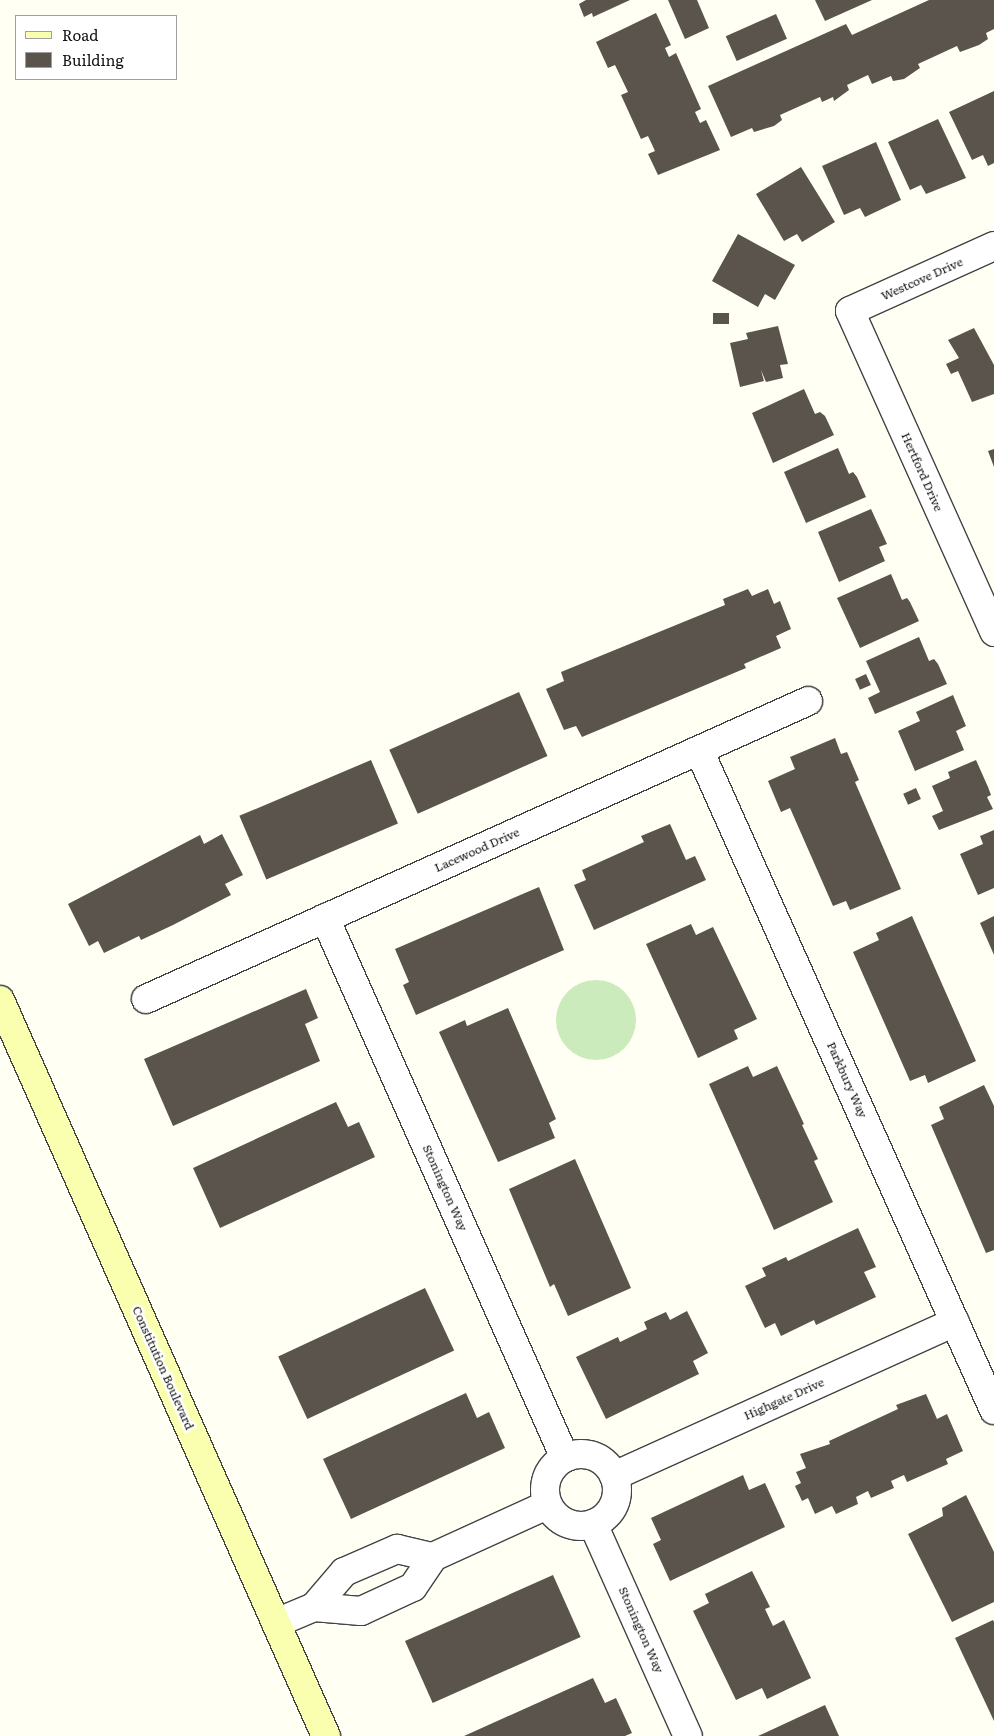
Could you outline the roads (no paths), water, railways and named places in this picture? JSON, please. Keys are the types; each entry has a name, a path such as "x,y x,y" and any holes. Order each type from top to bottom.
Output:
{"main road":[{"name":"Constitution Boulevard","path":"0,1000 326,1736"}],"street":[{"name":"Westcove Drive","path":"850,311 994,246"},
{"name":"Hertford Drive","path":"850,311 987,599 994,632"},
{"name":"Lacewood Drive","path":"146,999 808,701"},
{"name":"Parkbury Way","path":"699,750 994,1410"},
{"name":"Stonington Way","path":"325,918 565,1458"},
{"name":"Highgate Drive","path":"614,1476 955,1322"},
{"path":"584,1454 593,1456 609,1468 614,1476 615,1500 607,1515 593,1524 567,1524 547,1505 545,1489 548,1474 565,1458 584,1454"},
{"path":"276,1623 314,1608 360,1611 413,1587 432,1557 547,1505"},
{"name":"Stonington Way","path":"593,1524 688,1736"},
{"path":"314,1608 344,1572 352,1568 397,1549 432,1557"}]}
